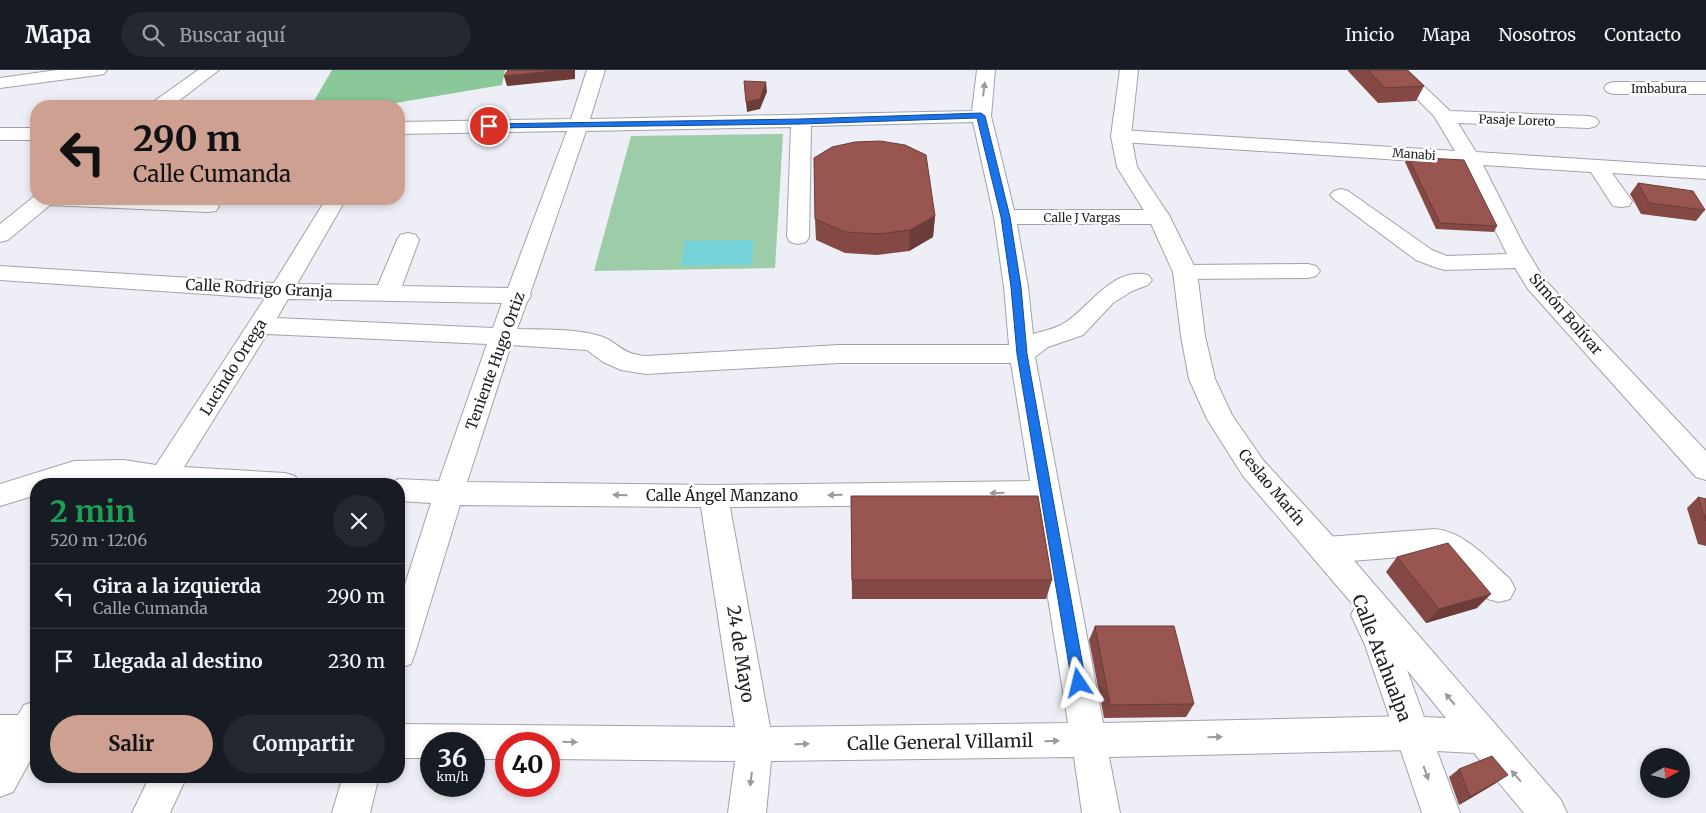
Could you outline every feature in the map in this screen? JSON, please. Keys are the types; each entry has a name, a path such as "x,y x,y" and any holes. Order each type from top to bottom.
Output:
{"street":[{"path":"0,83 98,70"},
{"path":"168,100 210,70"},
{"name":"Teniente Hugo Ortiz","path":"405,634 449,493 502,336 579,124 596,70"},
{"path":"986,70 981,116 1005,217 1016,287 1022,354 1102,813"},
{"name":"Ceslao Marín","path":"1129,70 1121,136 1127,167 1159,217 1185,272 1193,336 1202,379 1220,419 1253,468 1326,550 1352,584 1548,813"},
{"name":"Simón Bolívar","path":"1397,70 1444,117 1470,158 1521,260 1536,284 1706,469"},
{"path":"1635,70 1660,87"},
{"name":"Imbabura","path":"1613,88 1706,88"},
{"path":"405,128 981,116"},
{"name":"Pasaje Loreto","path":"1444,117 1589,122"},
{"path":"798,237 801,121"},
{"path":"0,134 30,134"},
{"name":"Manabi","path":"1121,136 1706,173"},
{"path":"1597,166 1621,201"},
{"path":"1341,195 1424,256 1445,262 1521,260"},
{"path":"0,235 37,205"},
{"path":"186,205 208,206"},
{"name":"Lucindo Ortega","path":"162,478 260,325 332,205"},
{"name":"Calle J Vargas","path":"1005,217 1159,217"},
{"path":"387,293 408,240"},
{"path":"1185,272 1308,271"},
{"name":"Calle Rodrigo Granja","path":"0,273 279,291 518,296"},
{"path":"260,325 502,336 594,343 612,356 630,364 646,365 839,354 1022,354 1039,341 1074,329 1105,298 1124,286 1140,280"},
{"path":"55,478 74,472 124,471 153,478"},
{"path":"0,495 30,486"},
{"name":"Calle Ángel Manzano","path":"405,490 449,493 714,496 1046,492"},
{"name":"24 de Mayo","path":"714,496 755,744 747,813"},
{"path":"1326,550 1435,541 1444,542 1452,546 1500,589"},
{"name":"Calle Atahualpa","path":"1352,584 1381,645 1441,813"},
{"path":"0,779 25,728"},
{"name":"Calle General Villamil","path":"405,741 755,744 1089,740 1411,733 1481,736"},
{"path":"151,813 166,783"},
{"path":"351,813 360,783"}],"green space":[{"path":"332,70 505,70 502,85 405,101 314,100"},
{"path":"783,134 775,268 594,271 631,136"}],"water":[{"path":"754,240 752,265 681,266 685,241"}],"building":[{"path":"508,70 560,70 504,76"},
{"path":"1368,70 1407,70 1424,86 1385,88"},
{"path":"744,81 766,82 760,99 746,102"},
{"path":"880,141 905,145 926,155 935,216 910,230 878,234 845,232 815,219 814,158 832,147 855,142"},
{"path":"1408,157 1464,160 1497,226 1440,223"},
{"path":"1638,183 1693,191 1705,210 1649,203"},
{"path":"851,496 1038,496 1052,580 852,580"},
{"path":"1698,497 1706,499 1706,521"},
{"path":"1448,543 1491,594 1439,609 1397,557"},
{"path":"1095,626 1174,626 1194,704 1110,705"},
{"path":"1492,756 1508,775 1470,797 1459,769"}],"route":[{"path":"489,126 981,116 1005,217 1016,287 1022,354 1079,683"}]}
